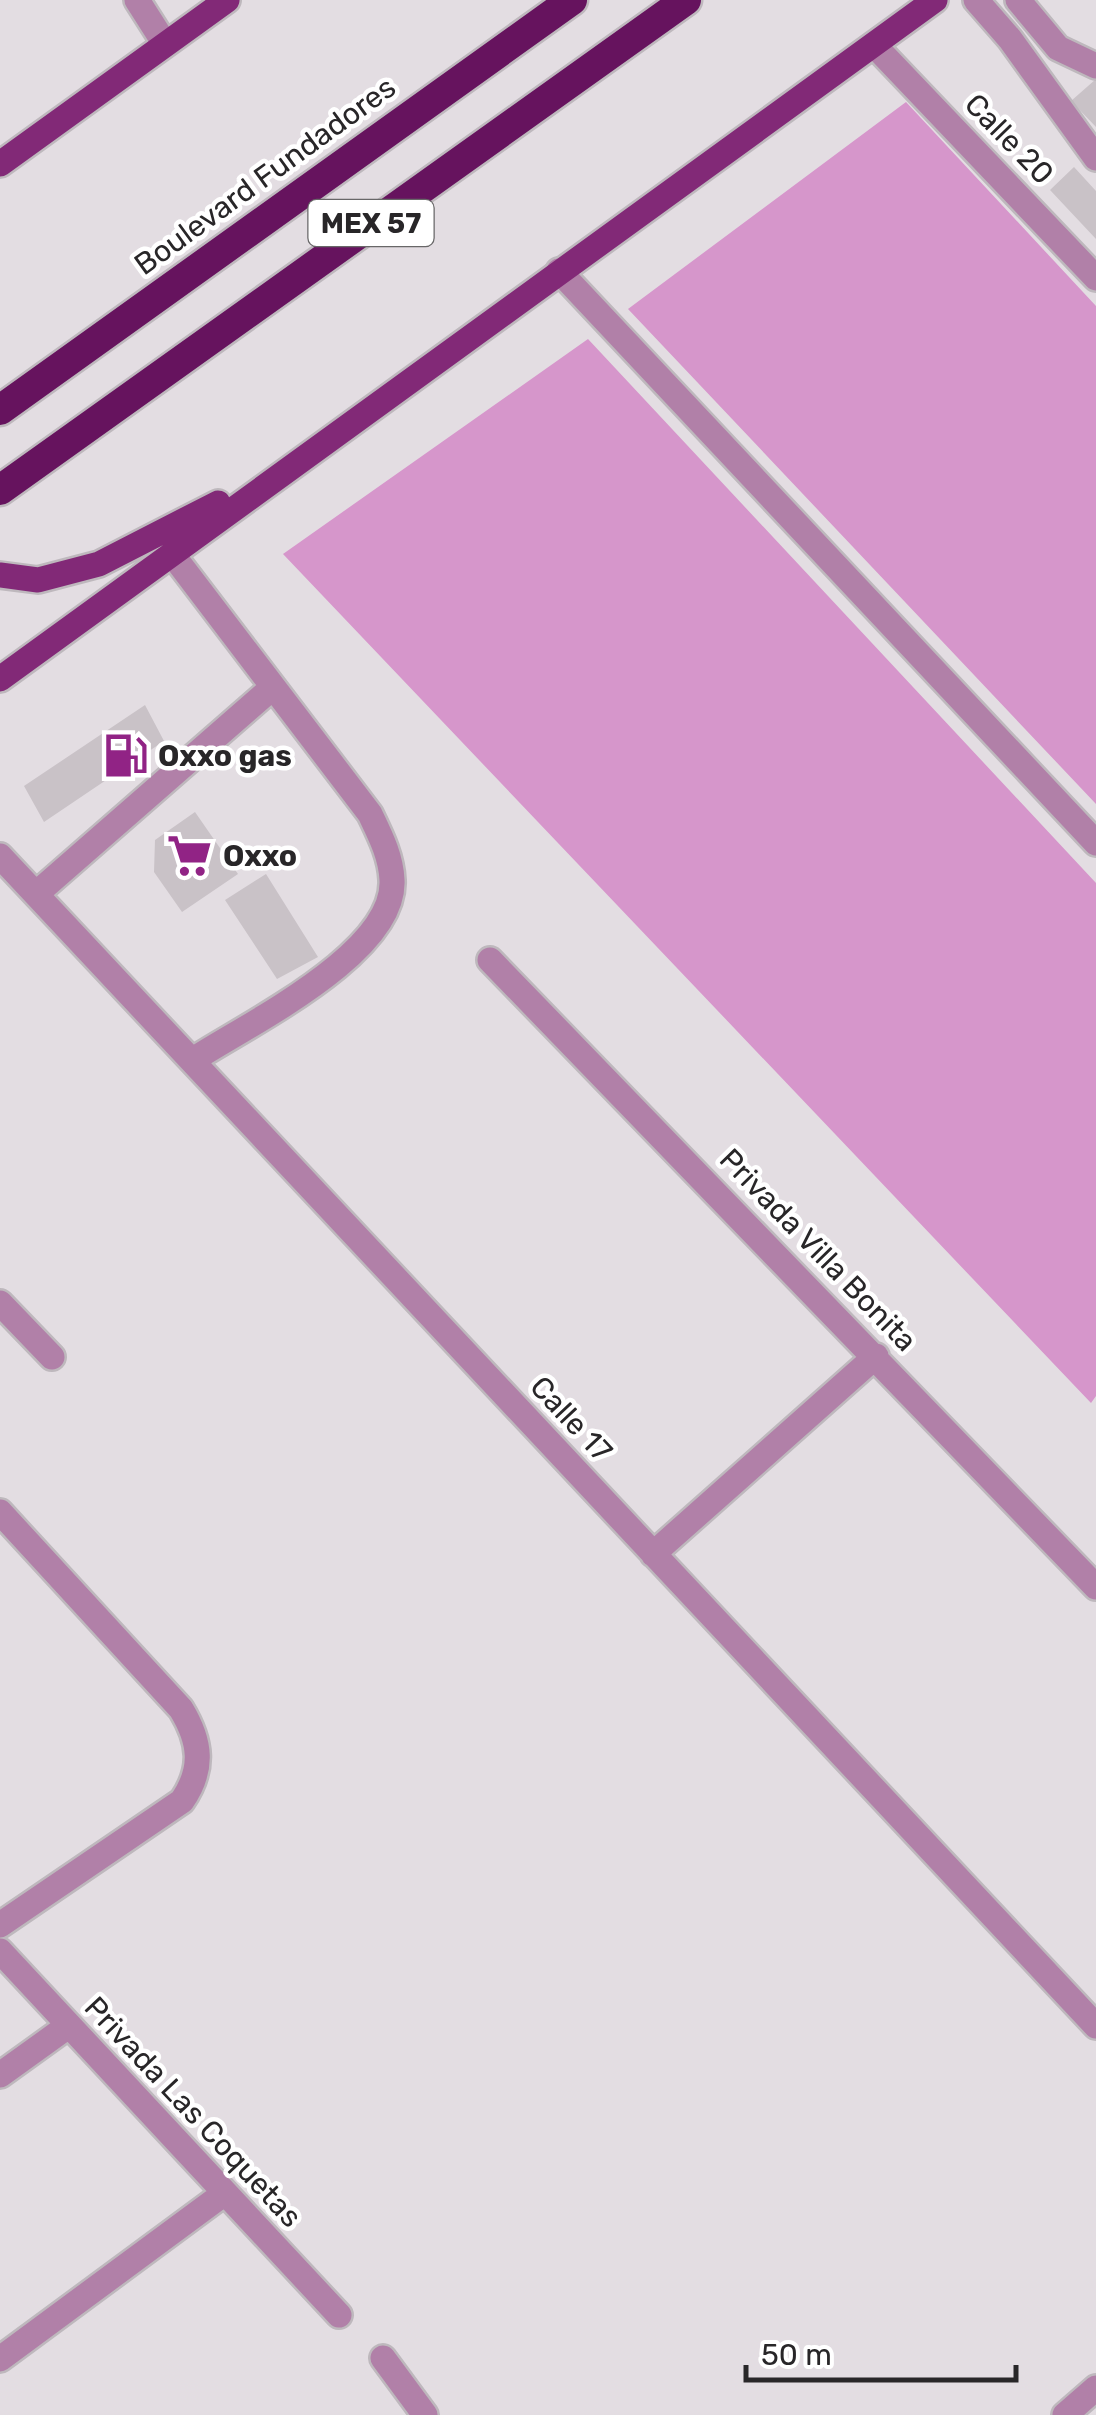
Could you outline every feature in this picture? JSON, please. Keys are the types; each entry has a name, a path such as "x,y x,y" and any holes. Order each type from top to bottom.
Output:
{"highway":[{"name":"Boulevard Fundadores","path":"3,408 572,0"},
{"name":"MEX 57","path":"0,490 686,0"}],"main road":[{"path":"0,164 227,0"},
{"path":"0,679 935,0"},
{"path":"0,173 24,146"},
{"path":"0,575 38,580 98,564 308,454"}],"street":[{"path":"137,0 165,44"},
{"path":"976,0 1096,158"},
{"path":"1018,0 1058,48 1096,66"},
{"name":"Calle 20","path":"874,45 1096,278"},
{"path":"560,271 1096,843"},
{"path":"172,554 370,814 386,850 393,882 383,919 354,955 193,1060"},
{"path":"36,894 273,687"},
{"name":"Calle 17","path":"0,856 1096,2026"},
{"name":"Privada Villa Bonita","path":"490,960 1096,1586"},
{"path":"0,1304 52,1357"},
{"path":"652,1554 876,1356"},
{"path":"0,1512 181,1709 195,1733 198,1759 196,1779 182,1801 0,1925"},
{"name":"Privada Las Coquetas","path":"0,1951 222,2195 340,2316"},
{"path":"0,2074 68,2026"},
{"path":"0,2359 222,2195"},
{"path":"382,2358 425,2415"},
{"path":"1065,2415 1096,2388"}],"shaded area":[{"path":"906,102 1096,306 1096,804 628,309"},
{"path":"588,339 1096,883 1096,1396 1091,1403 283,554"}],"building":[{"path":"1096,79 1096,127 1071,101"},
{"path":"1074,167 1096,191 1096,239 1050,190"},
{"path":"145,705 164,741 44,822 24,786"},
{"name":"Oxxo","path":"195,812 238,874 182,912 154,872 155,840"},
{"path":"266,874 318,957 277,979 225,900"}],"place":[{"name":"Oxxo gas","path":"125,756"},
{"name":"Oxxo","path":"190,856"}]}
